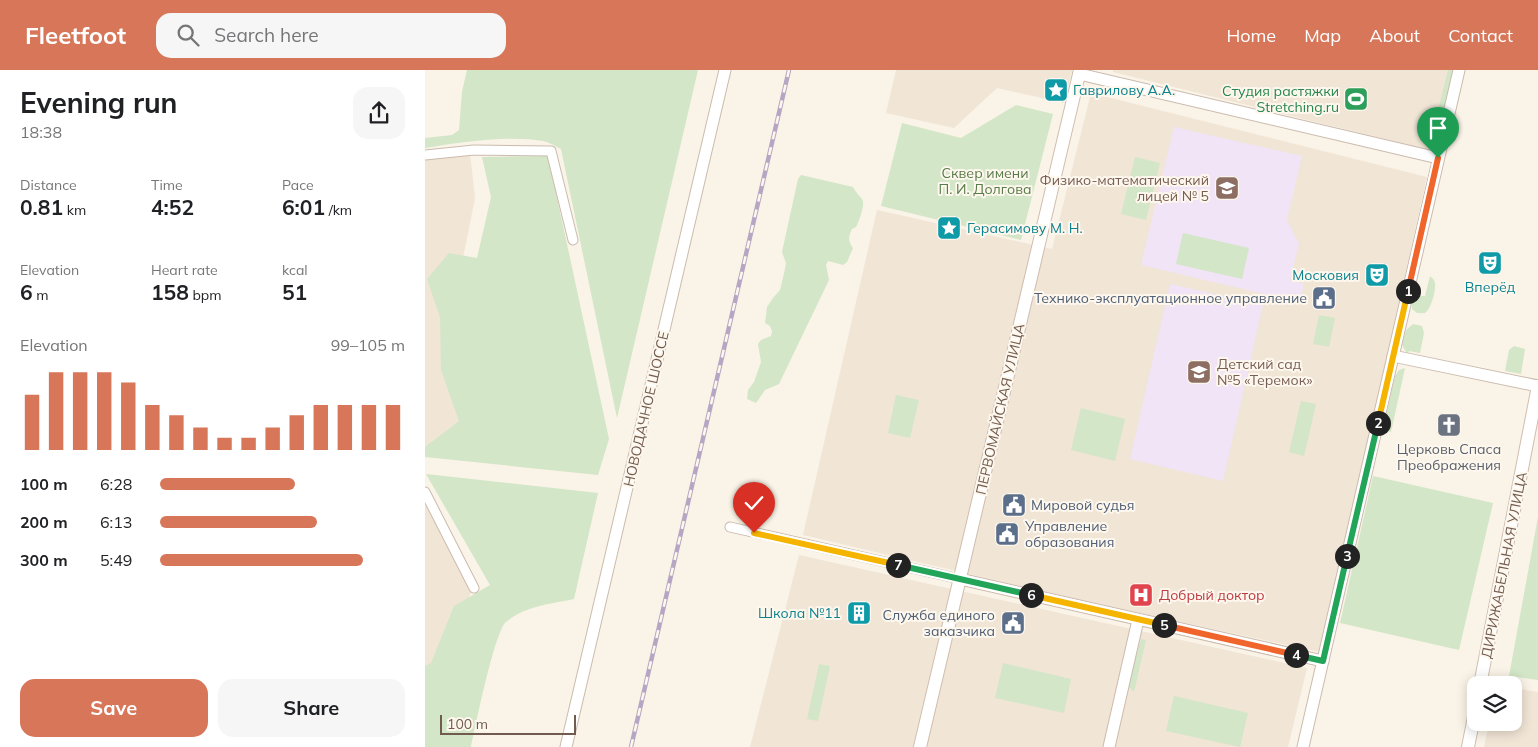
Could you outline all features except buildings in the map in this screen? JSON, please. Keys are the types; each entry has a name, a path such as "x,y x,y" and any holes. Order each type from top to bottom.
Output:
{"main road":[{"name":"ПЕРВОМАЙСКАЯ УЛИЦА","path":"920,747 1079,72"},
{"name":"ДИРИЖАБЕЛЬНАЯ УЛИЦА","path":"1483,676 1538,386"},
{"path":"1468,747 1471,731"}],"street":[{"name":"НОВОДАЧНОЕ ШОССЕ","path":"566,747 725,70"},
{"path":"1303,747 1459,70"},
{"path":"1079,72 1438,158"},
{"path":"425,155 474,150 551,151 573,240"},
{"path":"1393,356 1538,386"},
{"path":"425,492 474,588"},
{"path":"729,527 1323,661"},
{"path":"1109,747 1138,620"}],"shaded area":[{"path":"896,70 1072,70 1064,103 997,88 954,128 886,113"},
{"path":"1113,70 1457,70 1438,152 1113,72"},
{"path":"1091,93 1427,177 1320,652 1106,606 803,535 877,210 1052,249"},
{"name":"Физико-математический лицей № 5","path":"1174,127 1302,156 1287,220 1299,244 1290,280 1304,284 1301,296 1288,293 1286,299 1141,265"},
{"path":"470,153 475,198 446,343 483,424 425,448 425,159"},
{"name":"Детский сад №5 «Теремок»","path":"1170,284 1263,305 1223,481 1130,459"},
{"path":"425,499 472,590 446,656 425,675"},
{"path":"799,555 1307,668 1288,747 750,747"},
{"path":"1522,689 1538,692 1538,747 1484,747 1487,731 1522,731"}],"green space":[{"path":"467,70 698,70 617,418 561,149 550,143 529,139 500,139 425,148 425,138 452,135 459,130 462,92"},
{"path":"1448,70 1455,70 1439,137 1432,135"},
{"name":"Сквер имени П. И. Долгова","path":"1016,105 1053,114 1021,240 881,206 902,123 961,138"},
{"path":"548,156 609,439 598,475 425,457 425,447 459,421 441,370 440,317 427,279 449,253 477,258 491,197 482,157"},
{"path":"1135,157 1160,163 1146,220 1121,214"},
{"path":"801,175 853,187 863,201 863,207 856,227 852,229 850,234 849,241 853,248 847,262 843,265 828,261 826,265 829,280 779,384 765,390 756,403 747,399 748,390 754,382 761,362 758,344 761,340 771,336 770,326 765,323 767,307 780,290 786,263 782,252 798,179"},
{"path":"1183,233 1249,248 1242,279 1176,264"},
{"path":"1430,276 1435,283 1433,300 1425,313 1417,313 1412,309 1412,301 1417,296 1425,296"},
{"path":"1319,315 1335,318 1329,347 1313,344"},
{"path":"1413,324 1422,326 1424,333 1420,353 1409,351 1408,353 1402,345 1406,330"},
{"path":"1514,346 1525,349 1521,374 1505,371 1509,350"},
{"path":"1405,368 1391,432 1383,430 1395,376 1399,370"},
{"path":"896,395 919,400 910,438 888,433"},
{"path":"1301,401 1316,404 1304,456 1289,452"},
{"path":"1081,408 1125,419 1115,461 1071,450"},
{"path":"426,474 598,493 574,599 547,604 521,612 506,622 496,642 471,747 425,747 425,666 431,663 454,606 490,585"},
{"path":"1373,476 1493,503 1459,650 1340,623"},
{"path":"1538,517 1538,680 1522,678 1522,676 1509,676"},
{"path":"1141,639 1146,640 1134,692 1128,686"},
{"path":"1003,663 1071,679 1064,713 995,698"},
{"path":"819,664 830,666 818,721 807,719"},
{"path":"1174,696 1248,713 1240,747 1166,731"}],"railway":[{"path":"631,747 789,70"}],"place":[{"name":"Гаврилову А.А.","path":"1056,90"},
{"name":"Студия растяжки Stretching.ru","path":"1356,99"},
{"name":"Физико-математический лицей № 5","path":"1227,188"},
{"name":"Герасимову М. Н.","path":"949,228"},
{"name":"Вперёд","path":"1490,263"},
{"name":"Московия","path":"1377,275"},
{"name":"Технико-эксплуатационное управление","path":"1324,298"},
{"name":"Детский сад №5 «Теремок»","path":"1199,372"},
{"name":"Церковь Спаса Преображения","path":"1449,425"},
{"name":"Мировой судья","path":"1014,505"},
{"name":"Управление образования","path":"1007,534"},
{"name":"Добрый доктор","path":"1141,595"},
{"name":"Школа №11","path":"859,613"},
{"name":"Служба единого заказчика","path":"1013,623"}],"route":[{"path":"754,533 1323,661 1438,158"}]}
